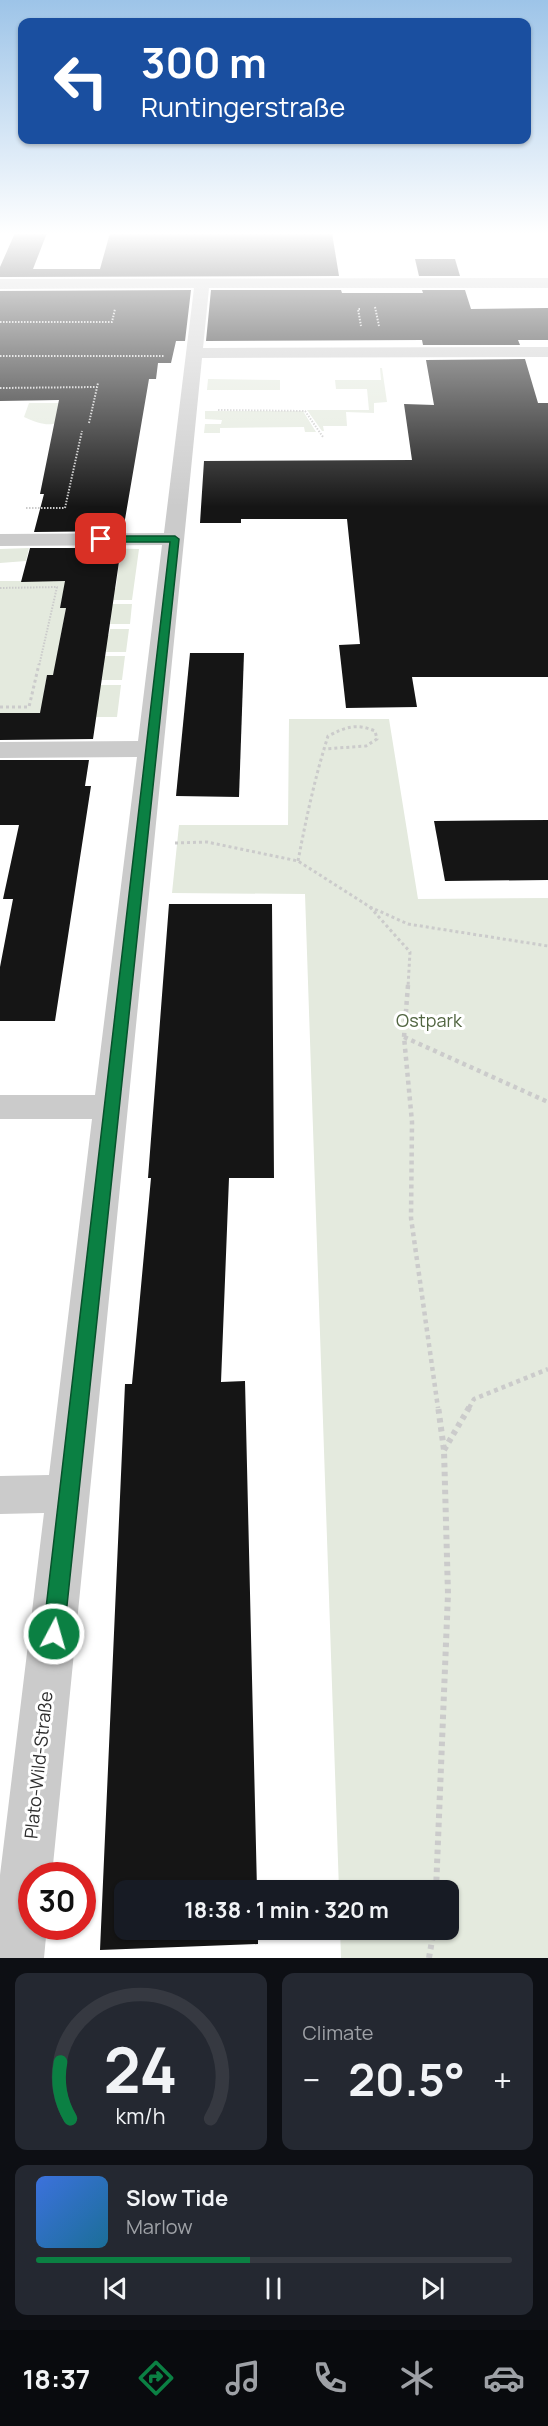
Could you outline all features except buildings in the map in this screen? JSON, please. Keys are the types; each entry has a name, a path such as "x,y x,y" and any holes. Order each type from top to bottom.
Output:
{"street":[{"name":"Plato-Wild-Straße","path":"17,1958 197,324"},
{"path":"194,355 548,352"},
{"path":"0,540 175,539"},
{"path":"0,750 152,749"},
{"path":"0,1107 112,1107"},
{"path":"0,1495 69,1494"}],"path":[{"path":"361,324 363,333"},
{"path":"375,330 380,330 379,324"},
{"path":"0,356 194,355"},
{"path":"88,423 98,383"},
{"path":"0,388 97,387"},
{"path":"213,410 305,411 323,437"},
{"path":"26,508 64,508 82,431"},
{"path":"0,588 57,587 29,707 0,707"},
{"path":"298,861 312,785 328,736 350,724 360,724 375,731 376,739 366,746 324,749"},
{"path":"141,844 207,842 298,861 370,907 408,924 548,946"},
{"path":"370,907 410,952 404,1037 412,1122 411,1218 444,1450 448,1594 436,1880"},
{"path":"404,1037 548,1102"},
{"path":"444,1450 474,1399 548,1369"},
{"path":"429,1958 432,1940"}],"green space":[{"path":"380,368 382,368 387,402 374,403 374,413 346,412 347,426 323,426 324,431 322,431 307,410 369,410 367,389 336,389 335,380 381,380"},
{"path":"208,379 280,380 280,390 207,390"},
{"path":"29,403 77,403 74,418 49,424 24,417"},
{"path":"205,411 303,411 316,432 305,432 304,427 220,428 220,433 204,433 205,424 221,424 222,420 205,419"},
{"path":"29,548 26,561 0,563 0,549"},
{"path":"97,548 139,549 132,600 110,600 111,589 116,588 119,563 94,563"},
{"path":"0,581 76,581 63,594 60,608 66,608 55,668 53,675 47,676 44,691 50,713 0,715"},
{"path":"109,604 132,604 130,624 110,624 111,620 107,619"},
{"path":"110,629 129,629 126,652 106,652 105,635 109,635"},
{"path":"105,656 125,656 122,680 97,680"},
{"path":"96,685 121,685 117,717 95,717"},
{"name":"Ostpark","path":"289,719 389,719 418,899 548,898 548,1958 341,1958 340,1940 459,1940 459,1880 339,1880 305,894 172,893 179,825 288,825"}],"route":[{"path":"54,1634 175,539 101,539"}]}
